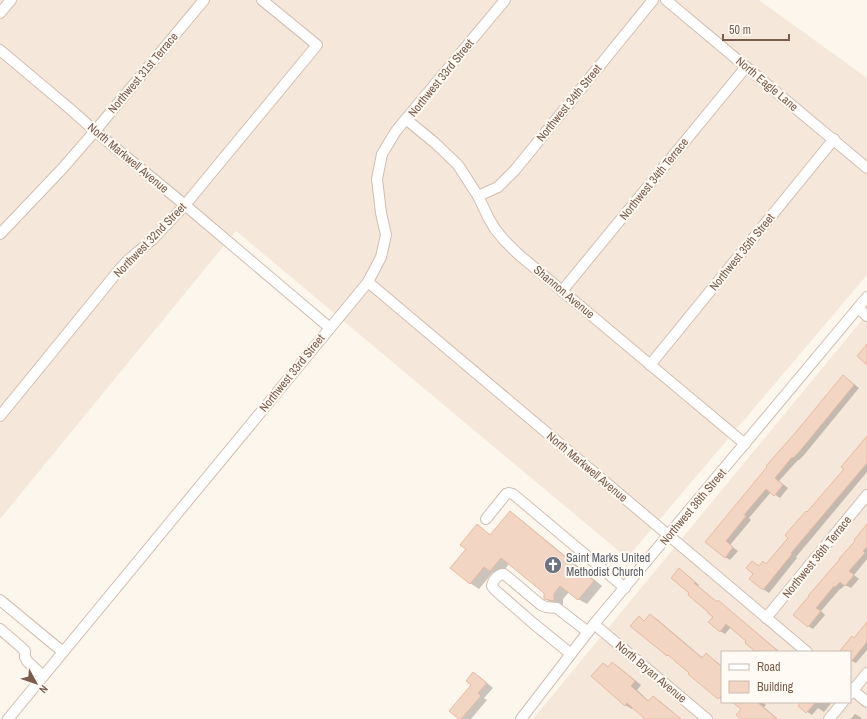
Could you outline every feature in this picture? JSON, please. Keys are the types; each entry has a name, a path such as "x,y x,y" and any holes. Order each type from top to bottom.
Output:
{"street":[{"path":"0,13 11,0"},
{"name":"Northwest 31st Terrace","path":"0,234 62,169 204,0"},
{"name":"Northwest 32nd Street","path":"0,416 119,270 127,261 152,240 185,205 317,45 262,0"},
{"name":"Northwest 33rd Street","path":"8,719 368,282 381,257 386,235 381,213 377,180 382,154 396,132 505,0"},
{"name":"Northwest 34th Street","path":"478,196 498,187 515,170 653,0"},
{"name":"North Eagle Lane","path":"666,0 867,168"},
{"name":"North Markwell Avenue","path":"0,50 330,328"},
{"name":"Northwest 34th Terrace","path":"562,290 746,67"},
{"name":"Shannon Avenue","path":"407,120 436,143 458,165 478,196 495,229 518,254 745,444"},
{"name":"Northwest 35th Street","path":"650,365 834,140"},
{"name":"North Markwell Avenue","path":"368,282 806,651"},
{"name":"Northwest 36th Street","path":"522,719 591,628 867,297"},
{"path":"858,308 867,316"},
{"path":"486,519 506,494 513,494 625,588"},
{"name":"Northwest 36th Terrace","path":"766,618 867,495"},
{"name":"North Bryan Avenue","path":"571,654 495,590 492,586 495,579 504,574 541,605 557,608 591,628 707,719"},
{"path":"0,600 63,652"},
{"path":"0,629 25,651 25,657 43,676"},
{"path":"867,673 851,691 867,702"},
{"path":"829,719 842,703"}],"shaded area":[{"path":"0,0 759,0 867,78 867,275 627,558 236,231 0,519"},
{"path":"867,314 867,719 533,719"}],"building":[{"path":"867,344 867,365 857,356"},
{"path":"843,375 854,385 799,452 793,458 792,457 775,478 783,485 774,496 766,489 744,515 746,516 726,541 733,547 725,558 705,542 767,467 766,466"},
{"path":"867,436 867,463 791,553 792,554 763,590 749,579 753,574 746,568 752,561 759,566 763,561 766,564 788,538 785,535 844,469 841,467"},
{"path":"510,511 594,581 578,600 560,586 554,594 554,601 544,599 544,593 501,558 490,571 484,567 470,584 450,568 466,549 460,545 477,524 490,535"},
{"path":"867,524 867,547 863,551 865,553 849,571 854,575 845,586 840,582 835,587 834,586 816,608 821,611 808,627 793,615 855,541 854,540"},
{"path":"679,568 695,582 694,583 717,602 718,600 778,651 755,651 745,643 746,641 726,624 720,632 708,622 713,617 688,595 689,593 671,578"},
{"path":"650,614 702,658 706,653 721,666 721,696 718,699 668,655 667,656 630,626 639,616 644,621"},
{"path":"867,622 867,642 851,662 851,651 840,651 852,636 854,638"},
{"path":"612,662 635,681 631,686 648,701 653,696 681,719 645,719 627,703 625,706 591,676 603,663 608,667"},
{"path":"473,672 487,683 478,693 481,696 461,719 459,719 449,711 471,685 466,681"},
{"path":"733,703 758,703 777,719 741,719 736,715 741,709"},
{"path":"800,703 815,703 806,713 798,706"}],"place":[{"name":"Saint Marks United Methodist Church","path":"553,565"}]}
